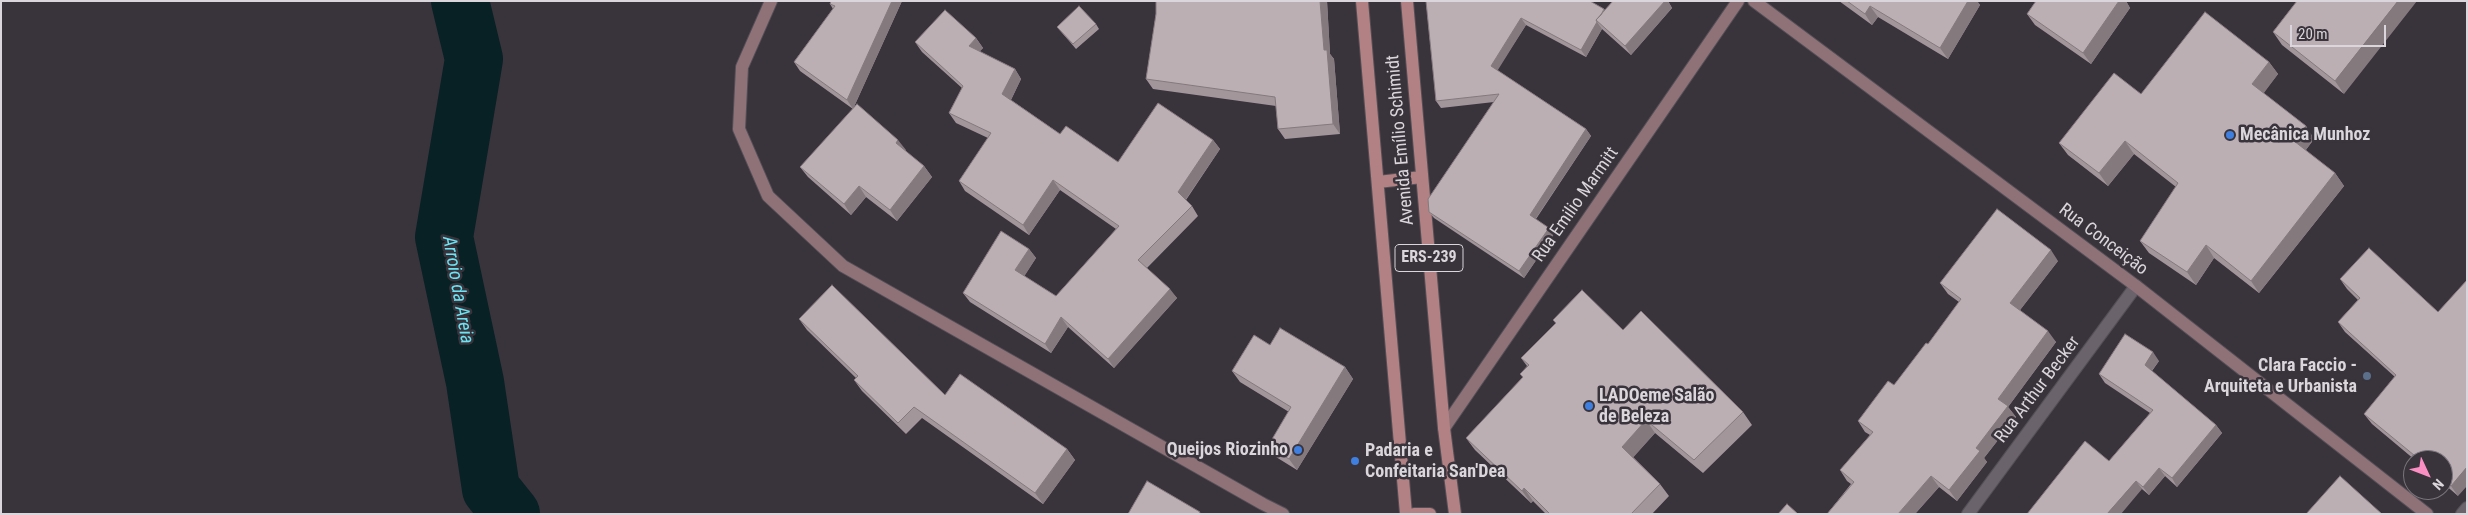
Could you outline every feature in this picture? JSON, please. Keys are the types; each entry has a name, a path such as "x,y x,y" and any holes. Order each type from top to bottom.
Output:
{"main road":[{"name":"Avenida Emílio Schimidt","path":"1362,1 1406,514"},
{"name":"Avenida Emílio Schimidt","path":"1406,1 1444,428 1455,514"},
{"path":"1378,182 1422,177"},
{"path":"1414,514 1430,514"}],"street":[{"path":"771,1 742,67 739,129 768,196 843,266 1283,514"},
{"name":"Rua Emilio Marmitt","path":"1444,428 1738,1"},
{"name":"Rua Conceição","path":"1754,1 2136,286 2427,514"},
{"name":"Rua Arthur Becker","path":"1968,514 2136,286"},
{"path":"2462,514 2467,508"}],"building":[{"path":"831,1 892,1 847,100 794,62 835,6 830,4"},
{"path":"1156,1 1320,1 1324,50 1327,50 1333,124 1278,129 1275,97 1146,79 1156,14"},
{"path":"1426,1 1590,1 1604,9 1596,20 1597,22 1581,50 1521,18 1491,66 1586,129 1530,215 1549,228 1519,271 1429,212 1428,199 1499,94 1436,101"},
{"path":"1613,1 1665,1 1625,46 1596,20"},
{"path":"1847,1 1968,1 1940,48 1870,6 1865,14"},
{"path":"2036,1 2119,1 2083,53 2027,14"},
{"path":"2297,1 2398,1 2335,81 2273,32"},
{"path":"1079,6 1096,24 1073,44 1057,27"},
{"path":"945,10 976,38 969,46 1015,69 1002,94 1060,134 1066,126 1118,162 1158,103 1213,140 1178,192 1192,206 1138,260 1170,289 1108,359 1061,317 1045,344 963,293 1001,231 1029,249 1015,270 1056,296 1119,226 1053,180 1023,225 959,181 991,133 949,113 963,86 915,42"},
{"path":"2205,12 2269,62 2252,84 2306,126 2294,141 2335,173 2251,281 2206,245 2187,272 2140,241 2178,183 2125,141 2099,173 2059,143 2114,73 2141,94"},
{"path":"857,104 898,140 896,143 924,166 890,210 859,186 844,204 800,167"},
{"path":"1997,209 2051,250 2010,303 2048,331 1998,399 2008,406 1976,448 1980,451 1949,490 1931,476 1898,514 1827,514 1854,482 1840,470 1873,432 1858,421 1888,381 1894,385 1926,343 1928,344 1961,299 1940,283"},
{"path":"2369,248 2438,312 2467,280 2467,467 2453,484 2453,450 2408,450 2364,414 2396,375 2338,322 2360,298 2340,279"},
{"path":"832,285 945,395 960,374 1067,449 1035,493 914,407 898,423 854,380 858,376 799,319"},
{"path":"1582,290 1623,330 1641,311 1743,412 1694,460 1646,420 1622,447 1660,484 1631,514 1550,514 1524,488 1522,491 1466,438 1523,377 1520,374 1529,365 1521,358 1556,323 1553,320"},
{"path":"1280,328 1345,367 1289,459 1268,446 1291,407 1232,371 1254,335 1270,345"},
{"path":"2125,334 2153,352 2145,365 2216,425 2172,478 2159,468 2143,487 2136,481 2107,514 2027,514 2085,441 2109,461 2153,410 2099,374"},
{"path":"2340,476 2382,514 2306,514"},
{"path":"1147,481 1200,512 1199,514 1128,514"},
{"path":"1787,504 1798,514 1778,514"}],"waterway":[{"name":"Arroio da Areia","path":"460,1 474,59 444,237 475,382 491,489 511,514"}],"place":[{"name":"Mecânica Munhoz","path":"2230,135"},
{"name":"Clara Faccio - Arquiteta e Urbanista","path":"2367,376"},
{"name":"LADOeme Salão de Beleza","path":"1589,406"},
{"name":"Queijos Riozinho","path":"1298,450"},
{"name":"Padaria e Confeitaria San'Dea","path":"1355,461"}]}
